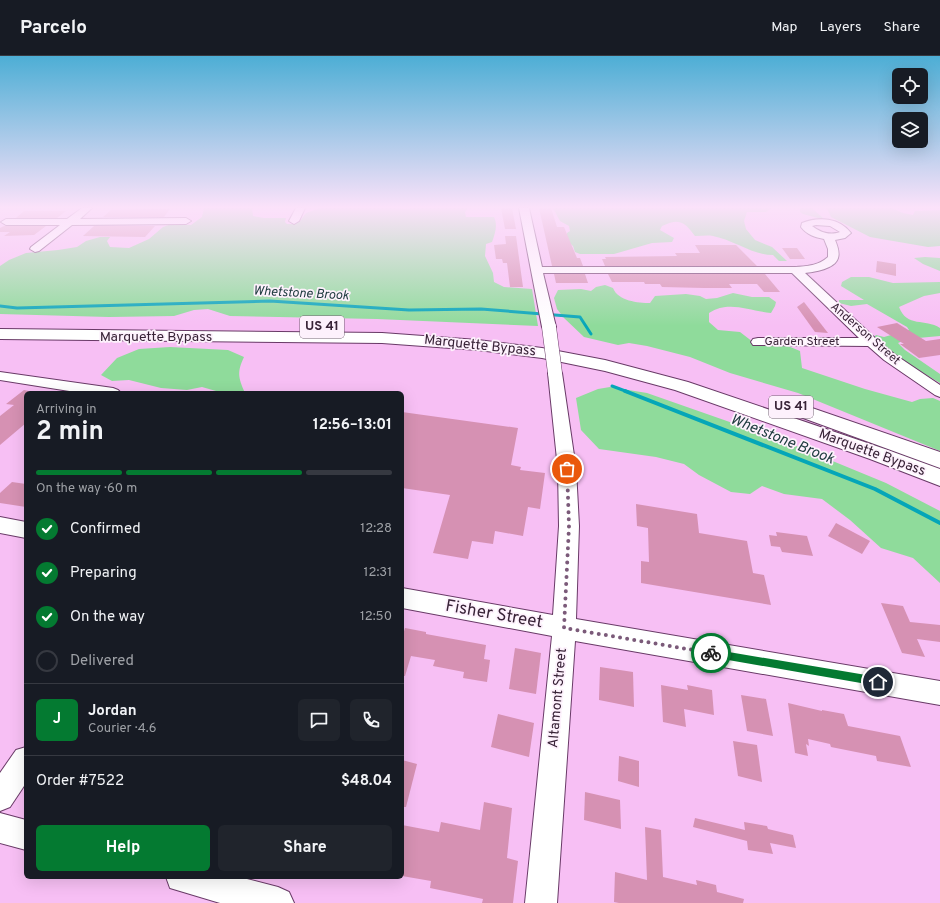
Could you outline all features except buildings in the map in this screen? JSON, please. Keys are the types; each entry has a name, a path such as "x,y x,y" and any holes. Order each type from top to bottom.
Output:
{"highway":[{"name":"Marquette Bypass","path":"0,324 408,328 510,338 609,355 678,372 779,403 940,460"},
{"name":"Marquette Bypass","path":"0,334 382,338 460,342 505,348 584,361 671,383 735,403 940,478"}],"street":[{"name":"Altamont Street","path":"532,248 549,328 556,373 567,469 569,526 564,628 541,903"},
{"path":"537,270 795,270 815,268 827,264 834,258 832,248"},
{"name":"Anderson Street","path":"795,270 871,342 889,357 940,392"},
{"name":"Garden Street","path":"758,342 871,342"},
{"path":"0,376 100,391"},
{"path":"0,525 24,530"},
{"name":"Fisher Street","path":"404,598 564,628 940,692"},
{"path":"0,797 24,763"},
{"path":"0,828 24,834"},
{"path":"188,879 278,903"}],"green space":[{"path":"74,248 486,248 485,256 493,273 494,282 504,287 532,289 538,326 377,319 230,316 208,309 194,310 174,316 109,317 0,314 0,266 9,260 26,253"},
{"path":"574,248 636,248 614,254 580,254 575,252"},
{"path":"744,248 773,248 787,261 779,261 773,255 758,253"},
{"path":"914,258 940,258 940,271 923,264"},
{"path":"851,277 869,277 893,283 940,282 940,293 924,296 899,307 902,314 907,318 917,322 928,323 940,328 940,336 907,339 898,343 905,350 940,374 940,383 906,363 874,337 876,335 884,337 909,330 907,327 867,304 851,306 839,303 839,300 864,300 841,286 842,282"},
{"path":"605,285 613,288 619,296 634,302 645,303 650,303 655,296 686,294 700,296 706,299 717,298 733,293 752,297 769,297 776,302 771,313 739,307 724,307 709,313 709,322 718,330 740,332 753,342 783,344 800,351 802,368 865,389 912,402 920,399 933,398 940,401 940,451 798,393 730,373 690,357 647,346 629,343 618,345 584,337 564,318 557,309 554,298 558,290 581,289 591,291 596,287"},
{"path":"170,347 228,350 244,357 239,375 244,391 216,391 202,387 187,390 161,388 129,380 112,381 101,375 117,358 139,349"},
{"path":"610,387 647,393 784,441 886,483 940,511 940,583 913,558 881,548 850,520 822,499 784,494 762,486 750,494 731,492 699,475 684,464 656,457 599,449 581,430 576,398 598,389"}],"waterway":[{"name":"Whetstone Brook","path":"0,306 17,308 270,301 409,310 481,309 580,317 591,334"},
{"name":"Whetstone Brook","path":"612,386 628,392"},
{"name":"Whetstone Brook","path":"625,391 875,489 940,523"}],"way so far":[{"path":"567,469 569,526 564,628 711,653"}],"route":[{"path":"711,653 878,682"}]}
